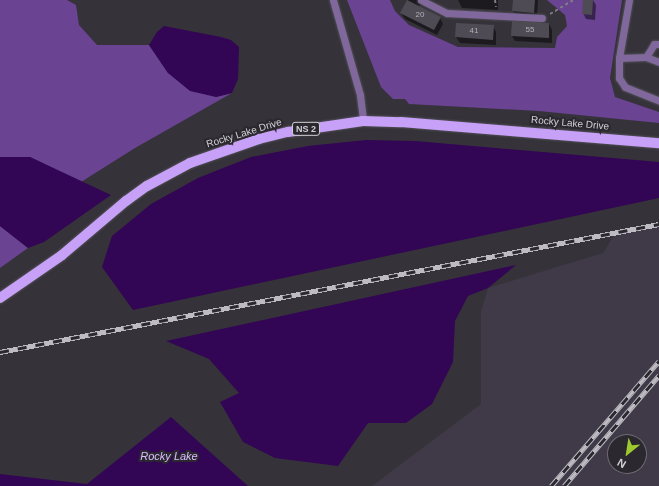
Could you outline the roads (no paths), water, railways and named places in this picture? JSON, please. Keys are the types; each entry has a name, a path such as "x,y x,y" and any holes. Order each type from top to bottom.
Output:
{"main road":[{"name":"Rocky Lake Drive","path":"0,298 62,255 126,201 190,163 259,139 288,132 363,121 461,126 659,142"}],"lane":[{"path":"332,0 360,95 363,121"},
{"path":"421,0 447,13 474,16 542,18"},
{"path":"629,0 619,58 619,78 625,87 659,101"},
{"path":"646,56 654,44 659,44"},
{"path":"619,58 646,56 659,62"}],"water":[{"path":"164,26 221,37 231,40 239,47 238,79 232,93 216,97 190,91 168,73 149,45 157,32"},
{"path":"366,140 415,141 659,162 659,198 133,310 102,267 112,236 151,204 198,178 251,157 308,146"},
{"path":"0,157 30,157 111,195 44,242 28,248 0,226"},
{"path":"516,265 488,288 468,296 455,321 453,362 432,404 406,423 368,423 338,466 275,458 243,442 220,402 239,393 209,359 166,341"},
{"name":"Rocky Lake","path":"171,417 248,486 0,486 0,474 87,484"}],"railway":[{"path":"0,352 659,224"},
{"path":"551,486 659,361"},
{"path":"564,486 659,375"}]}
